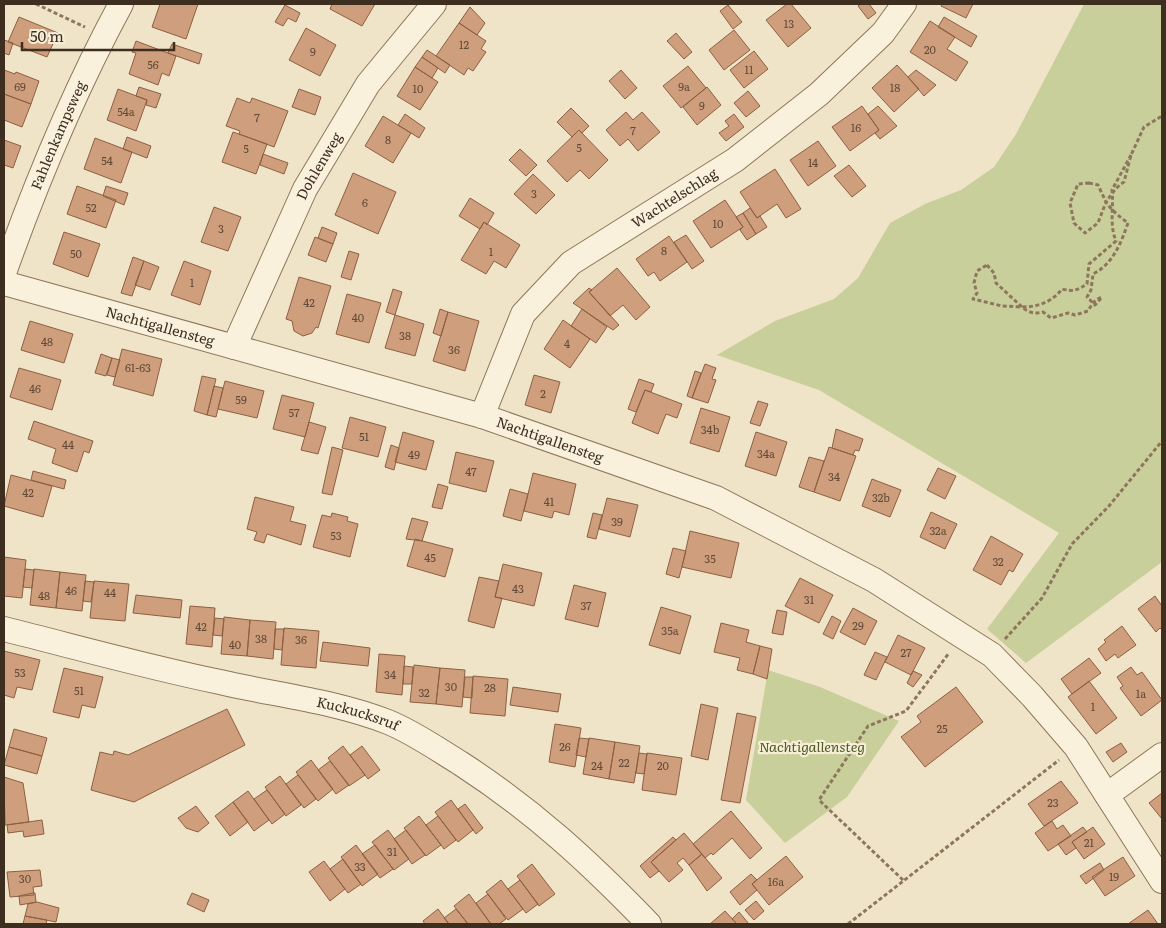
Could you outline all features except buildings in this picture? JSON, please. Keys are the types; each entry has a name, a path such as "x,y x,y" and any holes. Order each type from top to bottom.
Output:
{"street":[{"name":"Fahlenkampsweg","path":"4,273 59,129 121,4"},
{"name":"Dohlenweg","path":"234,347 305,189 368,84 434,4"},
{"name":"Wachtelschlag","path":"482,416 523,314 571,263 735,160 819,94 883,33 904,4"},
{"name":"Nachtigallensteg","path":"4,283 482,416 716,498 874,580 992,655 1032,696 1076,747 1162,881"},
{"name":"Kuckucksruf","path":"4,629 219,682 344,707 390,723 431,745 513,799 611,883 649,924"},
{"path":"1107,795 1162,756"}],"path":[{"path":"36,4 104,36"},
{"path":"1131,155 1124,182 1112,194 1106,202 1098,223 1085,233 1074,223 1070,203 1078,184 1098,185 1106,202 1111,209 1128,223 1115,253 1104,268 1093,274 1091,290 1087,297 1092,303 1088,311 1075,315 1068,313 1052,318 1043,312 1034,314 1022,308 996,283 994,273 987,265 977,271 974,283 977,293 973,299 1002,306 1022,308 1035,307 1045,303 1062,289 1078,290 1086,284 1089,264 1116,241 1111,229 1111,209 1112,194 1112,190 1144,127 1162,116"},
{"path":"992,655 1042,598 1072,544 1109,506 1162,441"},
{"path":"903,880 819,800 868,726 906,711 963,635"},
{"path":"848,924 1076,747"}],"green space":[{"path":"1084,4 1162,4 1162,562 1026,663 987,629 1059,533 819,390 717,355 775,321 834,299 858,278 890,223 925,204 961,190 994,167 1016,134"},
{"name":"Nachtigallensteg","path":"768,670 820,687 899,721 847,797 785,843 746,800"}]}
